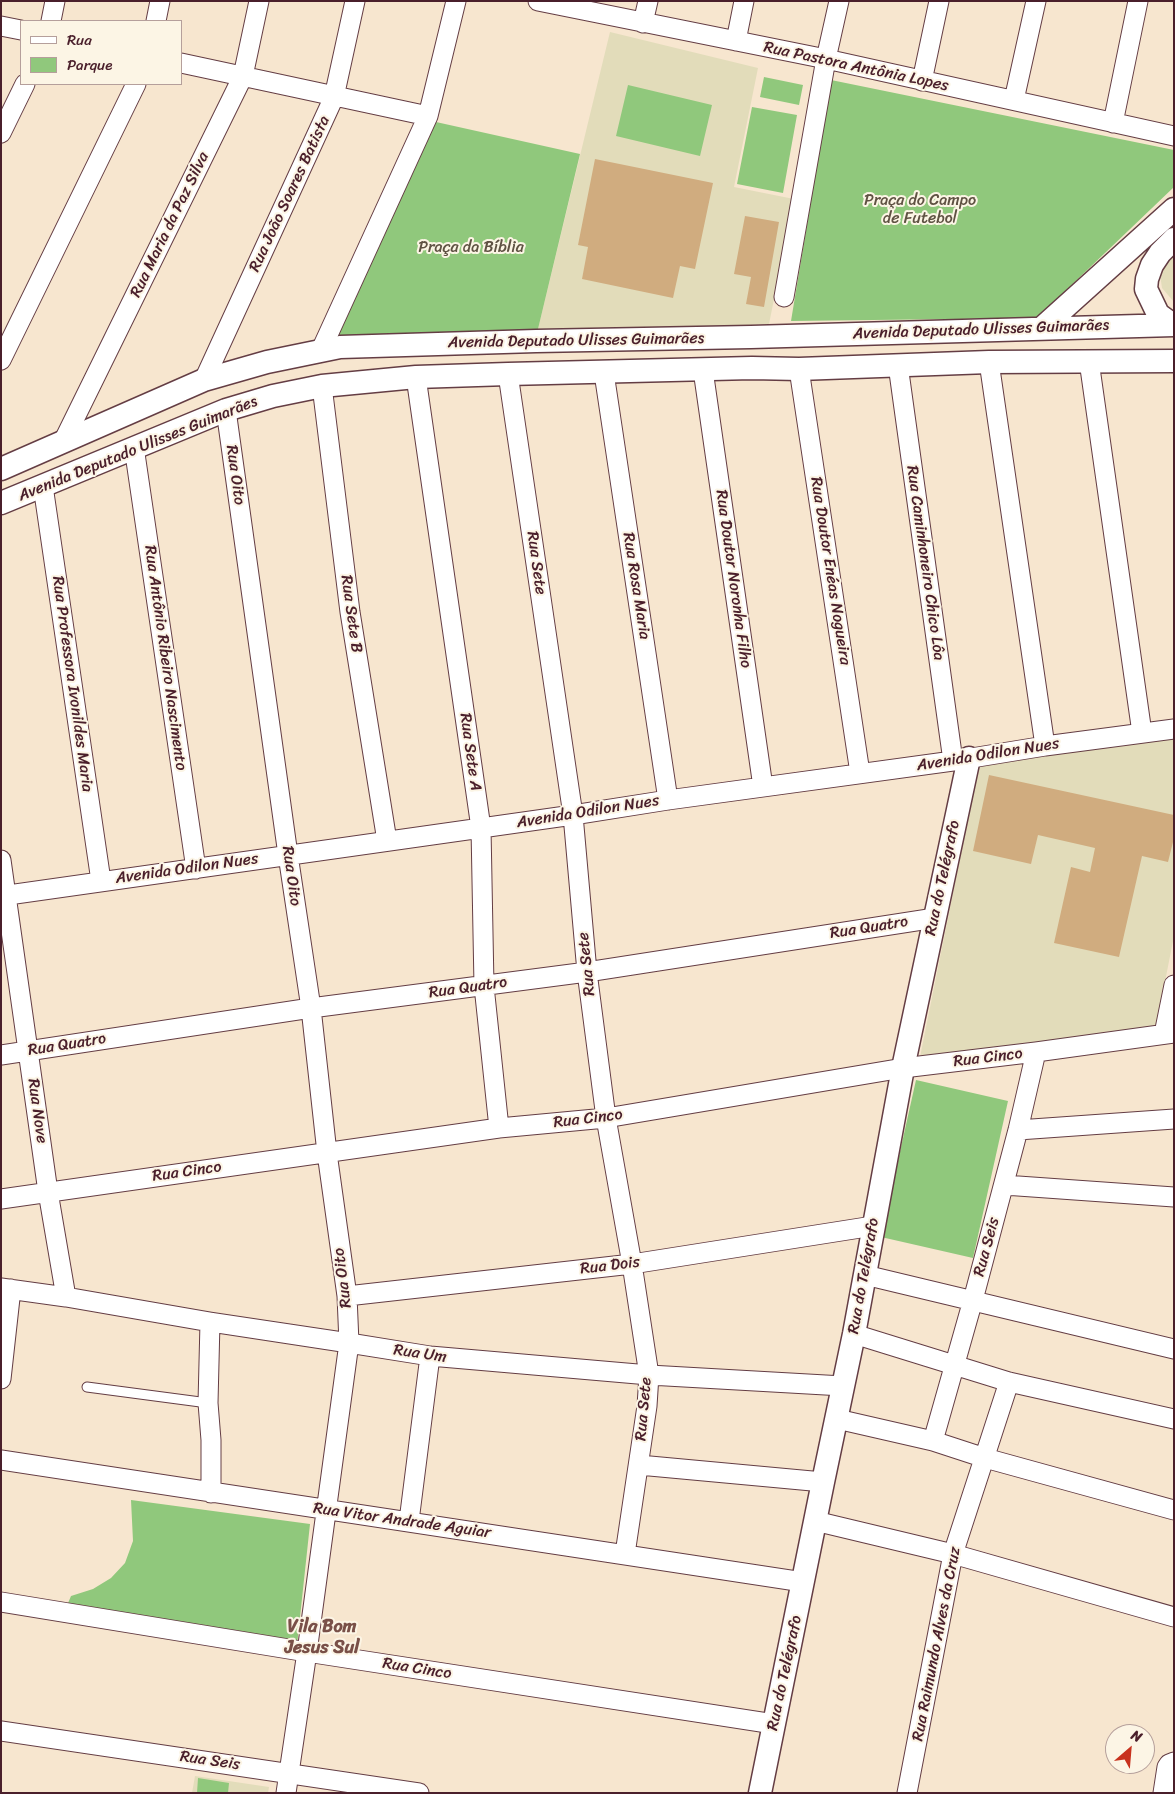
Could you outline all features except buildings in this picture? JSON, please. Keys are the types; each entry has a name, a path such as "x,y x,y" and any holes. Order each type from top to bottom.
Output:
{"street":[{"path":"51,20 55,1"},
{"path":"156,20 160,1"},
{"name":"Rua Maria da Paz Silva","path":"63,442 243,76 258,1"},
{"name":"Rua João Soares Batista","path":"204,380 334,97 355,1"},
{"path":"321,350 428,116 456,1"},
{"path":"644,23 648,1"},
{"path":"736,41 744,1"},
{"path":"784,297 826,59 840,1"},
{"path":"922,81 939,1"},
{"path":"1014,100 1036,1"},
{"path":"1113,124 1138,1"},
{"name":"Rua Pastora Antônia Lopes","path":"546,2 826,59 1174,136"},
{"path":"1,26 20,30"},
{"path":"182,63 428,116"},
{"path":"1,134 25,85"},
{"path":"1,360 136,85"},
{"path":"1042,328 1174,209"},
{"path":"1173,325 1158,314 1146,289 1146,279 1160,253 1174,239"},
{"name":"Avenida Deputado Ulisses Guimarães","path":"1,469 204,380 267,362 321,350 362,346 1173,325"},
{"path":"751,337 752,368"},
{"path":"1088,361 1142,733"},
{"name":"Avenida Deputado Ulisses Guimarães","path":"1,503 226,410 273,396 322,386 416,377 508,374 752,368 799,369 989,362 1174,361"},
{"path":"989,362 1045,746"},
{"name":"Rua Caminhoneiro Chico Lôa","path":"898,365 961,760"},
{"name":"Rua Doutor Enéas Nogueira","path":"799,369 860,773"},
{"name":"Rua Doutor Noronha Filho","path":"703,370 763,787"},
{"name":"Rua Rosa Maria","path":"604,372 668,800"},
{"name":"Rua Sete","path":"508,374 573,815 587,972 606,1118 632,1264 649,1375 647,1406 625,1554"},
{"name":"Rua Sete A","path":"416,377 481,828 484,986 499,1128"},
{"name":"Rua Sete B","path":"322,386 350,612 387,841"},
{"name":"Rua Oito","path":"226,410 288,855 312,1008 327,1153 346,1296 349,1342"},
{"name":"Rua Antônio Ribeiro Nascimento","path":"134,447 196,869"},
{"name":"Rua Professora Ivonildes Maria","path":"43,486 101,881"},
{"name":"Avenida Odilon Nues","path":"4,895 1174,729"},
{"name":"Rua do Telégrafo","path":"760,1793 854,1334 903,1068 935,918 961,760"},
{"name":"Rua Nove","path":"1,860 4,895 48,1192 66,1297"},
{"name":"Rua Quatro","path":"1,1055 312,1008 587,972 935,918"},
{"path":"1169,1034 1174,985"},
{"name":"Rua Cinco","path":"1,1199 499,1128 606,1118 903,1068 1169,1034"},
{"name":"Rua Seis","path":"933,1441 1004,1185 1036,1052"},
{"path":"1018,1130 1174,1119"},
{"path":"1004,1185 1174,1198"},
{"name":"Rua Dois","path":"346,1296 632,1264 873,1226"},
{"path":"865,1274 1174,1349"},
{"path":"2,1372 6,1288"},
{"name":"Rua Um","path":"6,1288 430,1356 649,1375 843,1386"},
{"path":"210,1322 208,1403 211,1440 211,1493"},
{"path":"854,1334 1009,1382 1174,1419"},
{"path":"286,1793 349,1342"},
{"path":"409,1521 430,1356"},
{"name":"Rua Raimundo Alves da Cruz","path":"907,1793 953,1554 1009,1382"},
{"path":"837,1419 933,1441 985,1458 1174,1510"},
{"name":"Rua Vitor Andrade Aguiar","path":"1,1460 803,1582"},
{"path":"639,1465 823,1482"},
{"path":"816,1521 953,1554 1174,1617"},
{"name":"Rua Cinco","path":"1,1602 307,1652 774,1724"},
{"name":"Rua Seis","path":"1,1731 419,1793"},
{"path":"1163,1793 1166,1771 1172,1763"}],"lane":[{"path":"87,1387 208,1403"}],"shaded area":[{"path":"610,32 758,68 734,187 794,199 769,324 705,327 538,329"},
{"path":"1174,254 1174,302 1162,288 1159,268"},
{"path":"1174,739 1174,936 1156,1027 920,1057 979,764"},
{"path":"195,1776 269,1787 268,1793 192,1793"}],"green space":[{"path":"764,77 803,85 799,105 760,97"},
{"name":"Praça do Campo de Futebol","path":"831,80 1174,150 1174,187 1037,318 791,321"},
{"path":"628,85 712,105 700,156 616,136"},
{"path":"752,107 797,115 783,193 737,184"},
{"name":"Praça da Bíblia","path":"436,122 580,154 538,329 331,343"},
{"path":"916,1080 1008,1101 973,1258 881,1237"},
{"path":"131,1500 310,1524 297,1645 66,1608 71,1596 93,1589 111,1578 125,1563 133,1541"},
{"path":"198,1778 229,1783 228,1793 197,1793"}],"district":[{"name":"Vila Bom Jesus Sul","path":"322,1637"}]}
